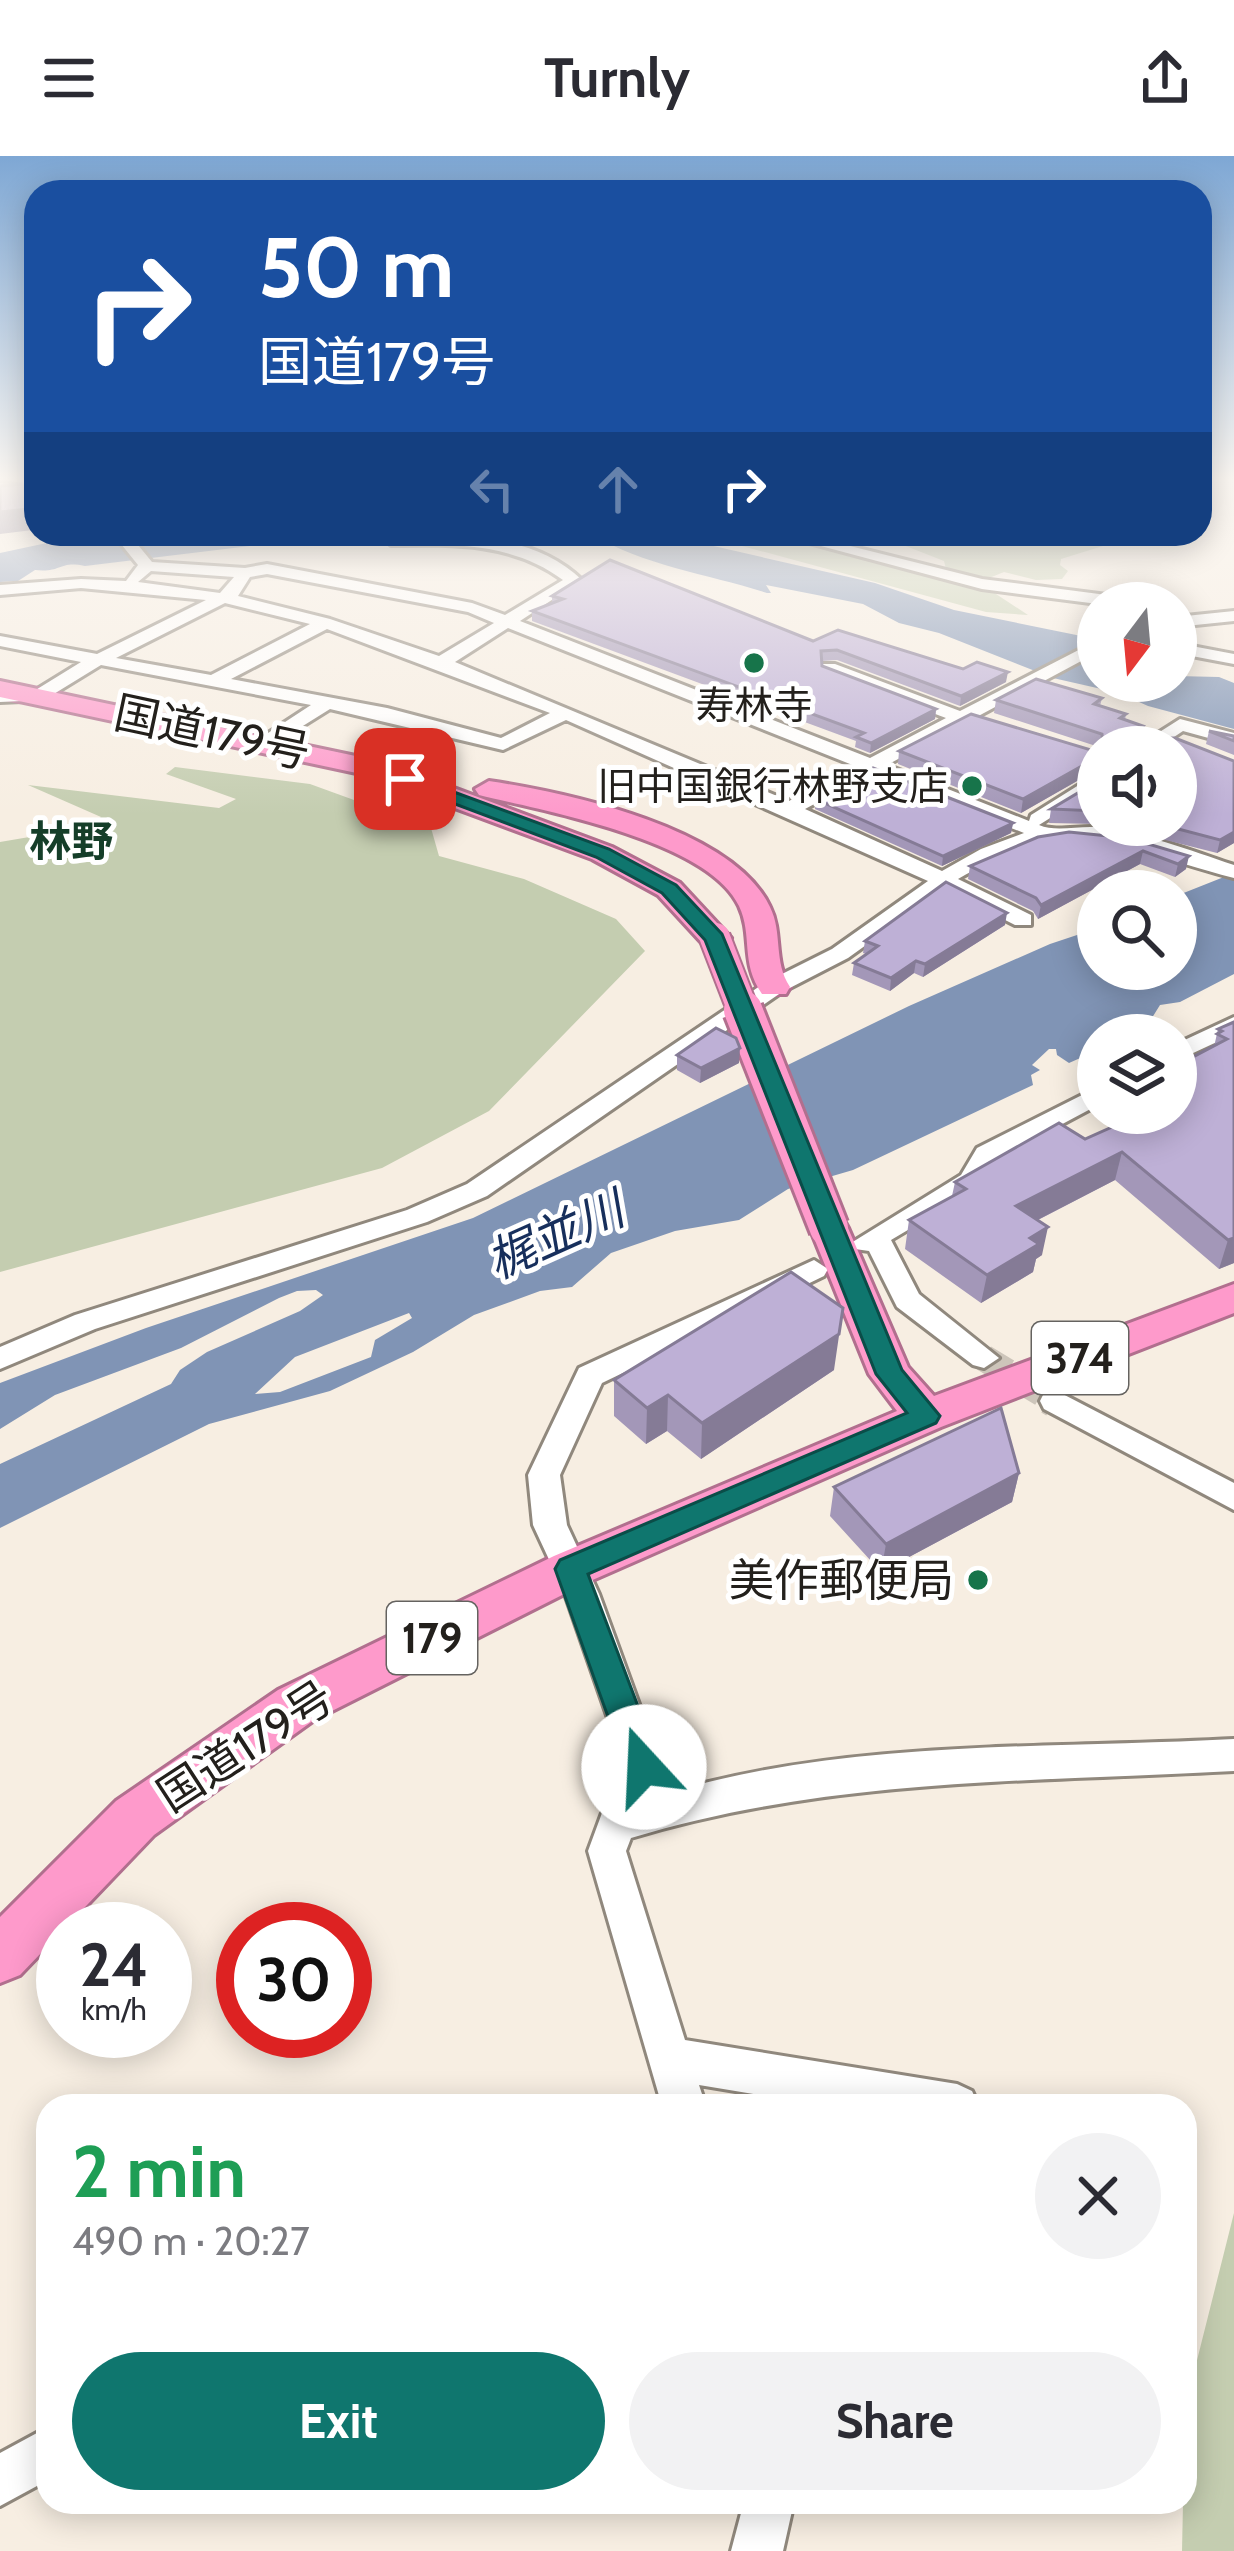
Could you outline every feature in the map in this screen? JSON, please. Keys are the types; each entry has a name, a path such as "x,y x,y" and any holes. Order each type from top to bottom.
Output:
{"highway":[{"name":"国道179号","path":"0,693 38,696 374,768 602,853 669,889 715,938 857,1236 890,1374 926,1416 571,1569 296,1705 134,1818 0,1956"},
{"path":"436,791 497,790 568,806 621,822 710,861 740,885 755,908 762,972 774,987"},
{"name":"374","path":"926,1416 1234,1298"}],"street":[{"path":"174,591 321,625 442,662 791,808 1023,920"},
{"path":"38,696 96,660 223,599 230,591"},
{"path":"383,591 513,621 1032,828 1132,837 1223,868"},
{"path":"442,662 558,591"},
{"path":"1035,591 1077,596"},
{"path":"1197,620 1234,616"},
{"path":"214,681 321,625"},
{"path":"0,640 326,703 503,744 565,713"},
{"path":"1197,652 1234,659"},
{"path":"791,808 1077,656"},
{"path":"829,668 988,722"},
{"path":"266,743 326,703"},
{"path":"1197,729 1234,740"},
{"path":"0,1359 85,1322 418,1216 477,1190 774,987 814,972 943,878 1032,828 1077,795"},
{"path":"1197,1043 1233,1024"},
{"path":"984,1358 907,1300 857,1236 972,1180 986,1154 1077,1106"},
{"path":"659,1810 571,1569 550,1525 544,1474 590,1376 814,1269"},
{"path":"1054,1401 1234,1498"},
{"path":"681,2094 607,1851 616,1825 659,1810 841,1773 992,1761 1234,1755"},
{"path":"674,2059 885,2094"},
{"path":"0,2481 36,2459"},
{"path":"757,2551 766,2514"}],"green space":[{"path":"908,591 991,591 1028,615 986,612"},
{"path":"175,767 310,784 431,828 439,856 524,879 616,919 645,951 489,1111 382,1168 0,1272 0,842 88,827 101,817 28,785 219,808 236,799 166,774"},
{"path":"1234,2213 1234,2551 1182,2551 1183,2514 1197,2514 1197,2360"}],"water":[{"path":"795,591 898,591 954,610 1077,635 1077,683 939,633 899,623 863,604"},
{"path":"1197,676 1219,677 1234,683 1234,729 1139,702 1197,702"},
{"name":"梶並川","path":"1234,873 1234,974 1180,1002 1160,1005 1154,1014 1077,1014 1077,1059 1069,1063 1056,1049 1049,1049 1032,1065 1040,1070 1031,1075 1033,1085 853,1170 788,1189 739,1220 675,1231 611,1253 572,1287 540,1291 474,1315 413,1352 330,1391 209,1424 0,1528 0,1464 171,1384 180,1370 207,1352 300,1311 323,1295 316,1290 297,1291 279,1298 181,1348 55,1395 0,1429 0,1383 146,1328 473,1218 909,1006 1077,935 1077,990 1197,990 1197,888","holes":["409,1313 412,1318 375,1340 371,1357 280,1392 255,1394 295,1357"]}],"building":[{"path":"560,591 687,591 813,641 838,630 963,669 977,662 1008,672 961,696 837,650 821,651 822,666 936,709 871,743 856,737 864,733 532,611 563,599 552,596"},
{"path":"1036,679 1077,691 1077,702 1097,702 1143,726 1077,726 996,700"},
{"path":"971,714 1077,746 1077,769 1023,799 899,751"},
{"path":"1197,747 1234,761 1234,832 1220,840 1197,834"},
{"path":"873,768 1013,823 943,856 816,799"},
{"path":"1077,794 1077,810 1051,809"},
{"path":"1077,833 1077,846 1155,846 1189,856 1178,864 1143,851 1107,870 1077,870 1077,886 1041,905 1036,898 970,866 1038,837"},
{"path":"946,882 1007,913 925,964 916,961 891,978 854,963 878,946 865,941"},
{"path":"1234,1022 1234,1238 1228,1240 1122,1152 1016,1206 1048,1227 1030,1238 1039,1244 987,1275 909,1220 966,1189 955,1182 1059,1123 1085,1139 1096,1134 1197,1134 1197,1055 1227,1039 1217,1034 1222,1031 1218,1029"},
{"path":"716,1028 736,1038 740,1048 701,1068 677,1055"},
{"path":"791,1272 843,1308 839,1334 702,1423 668,1395 647,1408 614,1380"},
{"path":"1001,1408 1019,1473 886,1544 834,1487"}],"tunnel":[{"path":"984,1358 1055,1401 1050,1398"}],"place":[{"name":"寿林寺","path":"754,663"},
{"name":"旧中国銀行林野支店","path":"972,786"},
{"name":"美作郵便局","path":"978,1580"}],"district":[{"name":"林野","path":"71,841"}],"route":[{"path":"405,779 602,853 669,889 715,938 890,1374 926,1416 571,1569 644,1767"}]}
